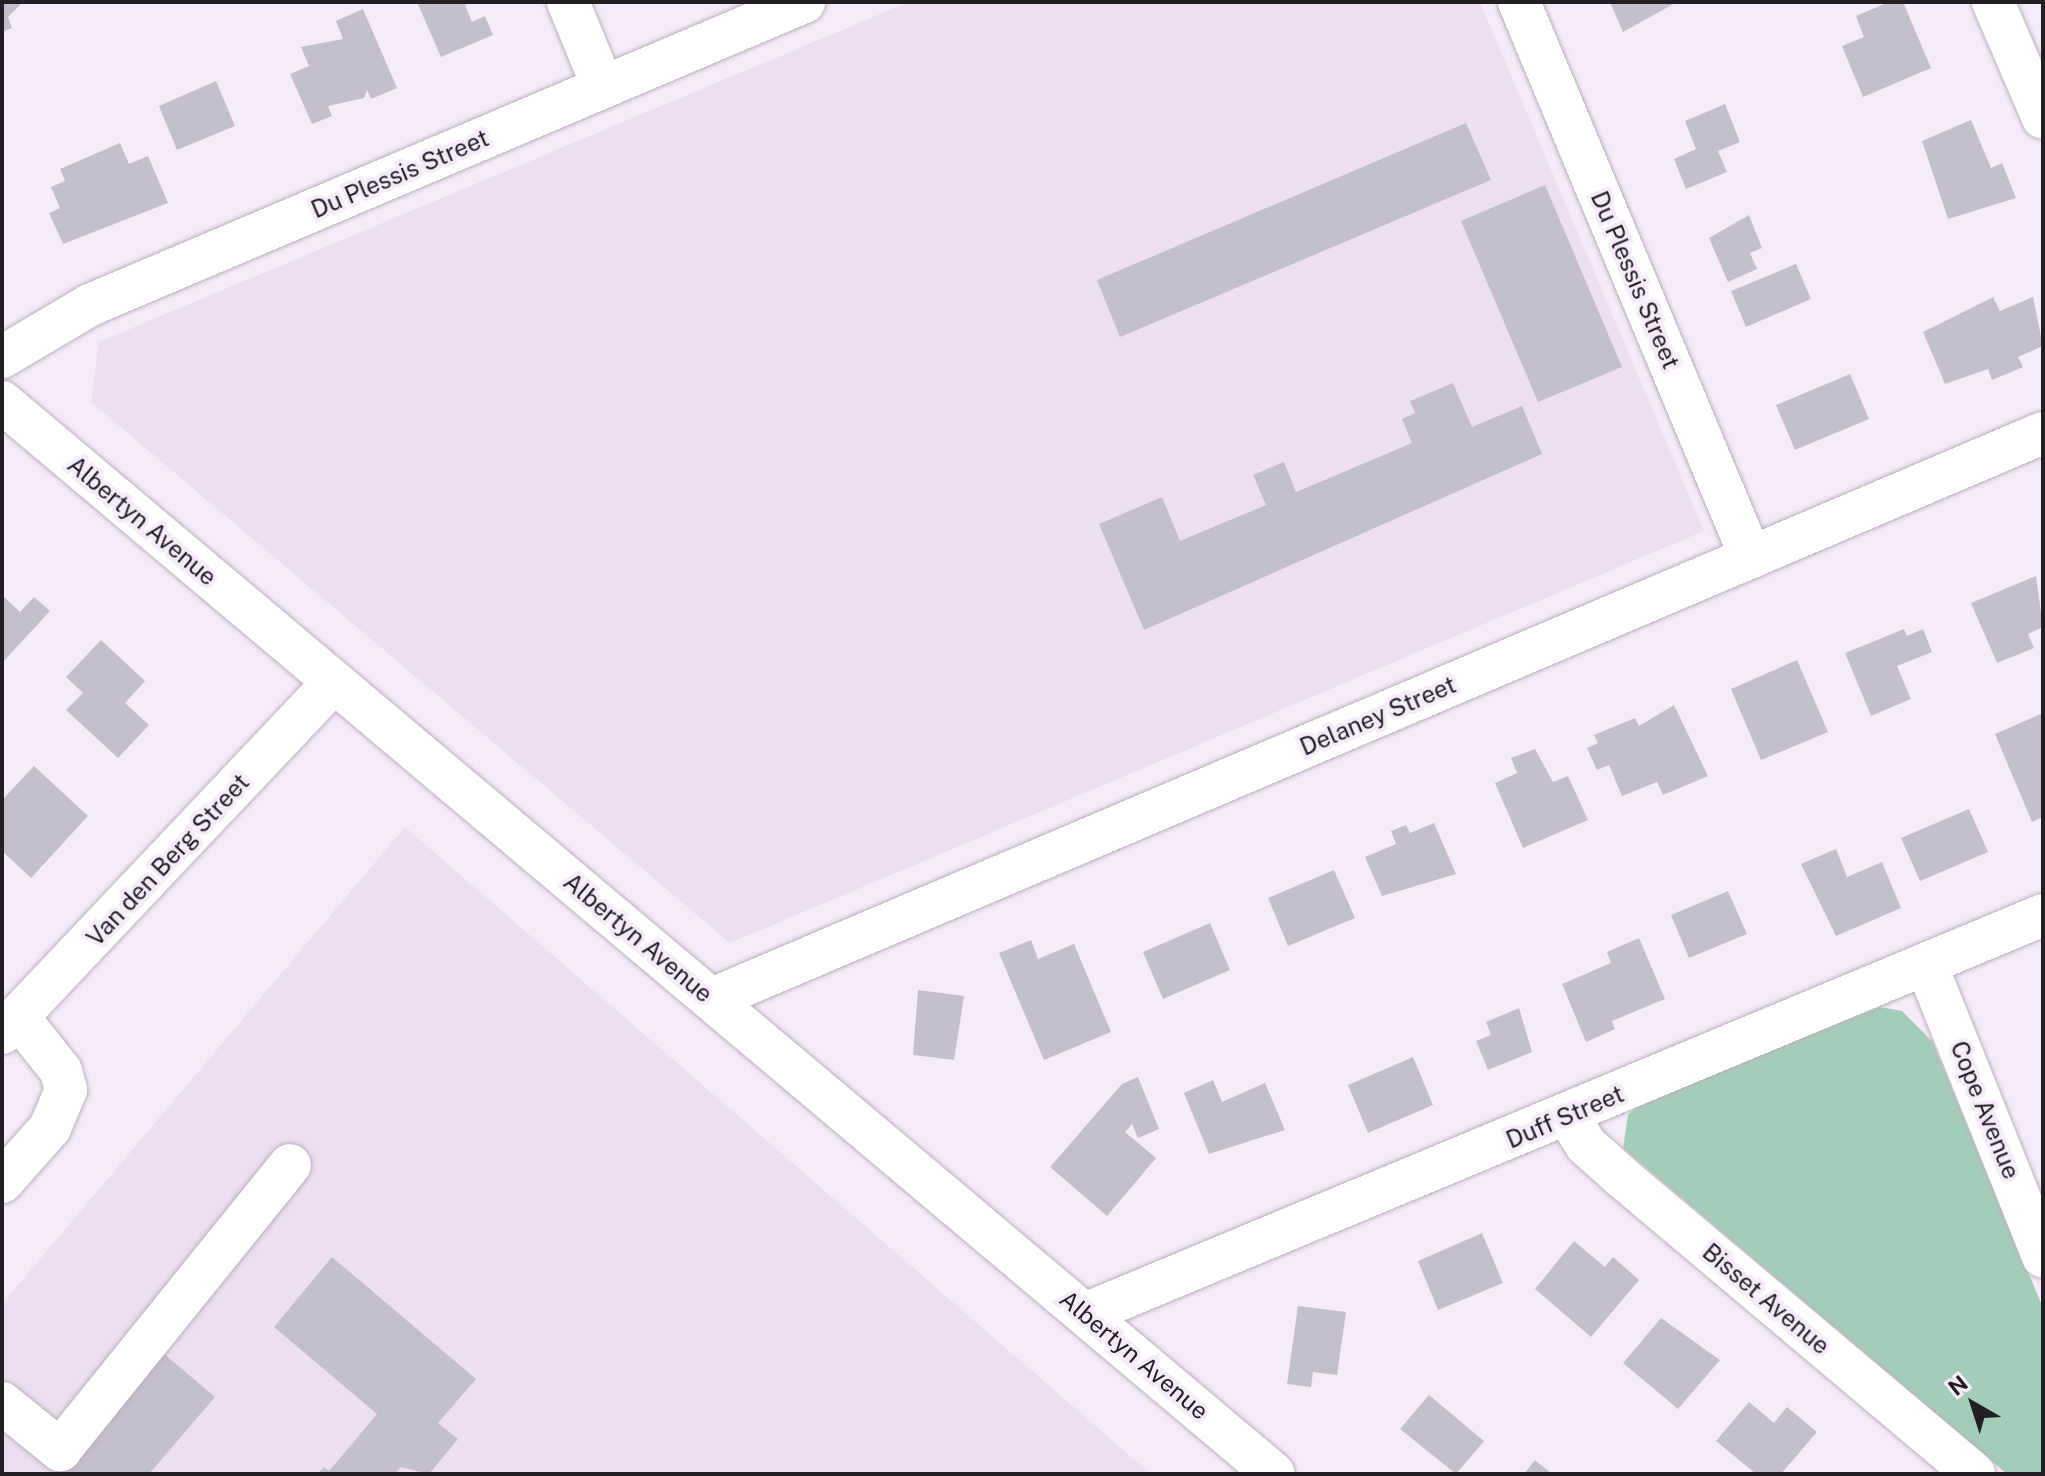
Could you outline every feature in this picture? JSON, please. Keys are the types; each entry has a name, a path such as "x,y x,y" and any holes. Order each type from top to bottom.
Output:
{"street":[{"path":"568,2 603,87"},
{"name":"Du Plessis Street","path":"2,357 90,305 804,2"},
{"name":"Du Plessis Street","path":"1519,2 1751,558"},
{"path":"1993,2 2043,118"},
{"name":"Albertyn Avenue","path":"2,402 332,684 712,999 1274,1474"},
{"name":"Delaney Street","path":"712,999 2043,433"},
{"name":"Van den Berg Street","path":"10,1025 332,684"},
{"name":"Duff Street","path":"1085,1314 1568,1116 2043,915"},
{"name":"Cope Avenue","path":"1926,964 2043,1256"},
{"path":"2,1182 50,1128 66,1090 61,1071 10,1025"},
{"name":"Bisset Avenue","path":"1568,1116 1586,1145 1623,1178 1974,1474"},
{"path":"2,1403 49,1462 290,1165"}],"shaded area":[{"path":"909,2 1480,2 1704,531 730,943 91,402 99,342"},
{"path":"405,827 1151,1474 2,1474 2,1304"}],"green space":[{"path":"1880,1007 1902,1011 1932,1041 2043,1308 2043,1474 2007,1474 1623,1148 1628,1115 1644,1101"}],"building":[{"path":"2,2 23,2 8,17 12,28 2,32"},
{"path":"417,2 472,2 465,5 472,22 485,16 493,35 441,57"},
{"path":"1610,2 1677,2 1623,32"},
{"path":"1889,2 1903,2 1931,68 1863,97 1842,46 1864,37 1856,16"},
{"path":"363,9 397,88 371,99 367,90 364,98 328,106 332,116 312,124 290,74 309,66 301,47 343,39 336,21"},
{"path":"216,81 235,126 177,150 159,106"},
{"path":"1725,104 1740,142 1718,151 1727,172 1686,189 1674,159 1696,149 1685,121"},
{"path":"1971,120 1991,168 2002,163 2016,198 1948,219 1922,141"},
{"path":"1466,123 1491,180 1120,337 1097,280"},
{"path":"120,143 129,164 148,156 168,203 63,244 49,213 60,208 51,187 65,181 60,169"},
{"path":"1545,185 1622,367 1538,402 1461,221"},
{"path":"1749,215 1762,248 1750,253 1757,269 1728,282 1709,238"},
{"path":"1796,264 1811,299 1746,327 1731,291"},
{"path":"1993,297 2000,311 2033,297 2043,346 2018,357 2023,367 1992,380 1988,369 1945,384 1923,332"},
{"path":"1850,374 1869,419 1795,450 1776,405"},
{"path":"1453,383 1472,427 1522,406 1542,454 1144,630 1099,524 1162,497 1180,541 1266,505 1253,475 1284,462 1296,492 1412,443 1402,419 1415,413 1410,401"},
{"path":"2036,576 2043,627 2028,634 2034,648 1997,663 1971,603"},
{"path":"2,595 20,612 34,597 50,611 2,663"},
{"path":"1904,629 1907,636 1923,629 1932,652 1897,666 1911,699 1871,716 1845,653"},
{"path":"101,640 145,681 125,703 149,725 118,758 66,710 83,693 66,677"},
{"path":"1797,660 1828,732 1761,760 1731,689"},
{"path":"1674,705 1708,776 1663,795 1657,782 1622,796 1609,765 1597,770 1587,748 1598,743 1594,735 1635,718 1639,726"},
{"path":"2043,713 2043,817 2032,822 1995,734"},
{"path":"1535,749 1553,782 1568,776 1588,820 1523,848 1495,783 1517,773 1511,758"},
{"path":"34,766 88,816 31,878 2,851 2,800"},
{"path":"1969,809 1988,852 1920,881 1901,838"},
{"path":"1434,823 1456,874 1382,896 1365,857 1396,844 1391,831 1406,825 1410,833"},
{"path":"1836,849 1847,877 1882,862 1901,908 1836,936 1801,864"},
{"path":"1334,870 1355,918 1288,946 1268,898"},
{"path":"1728,891 1747,934 1689,958 1671,915"},
{"path":"1210,923 1230,970 1163,999 1143,952"},
{"path":"1639,938 1665,999 1612,1021 1615,1029 1586,1042 1562,984 1611,963 1607,952"},
{"path":"1031,940 1038,959 1074,944 1111,1032 1044,1060 999,953"},
{"path":"918,990 964,996 954,1060 913,1055"},
{"path":"1519,1008 1532,1052 1488,1070 1476,1041 1491,1035 1486,1022"},
{"path":"1413,1057 1433,1105 1368,1133 1348,1085"},
{"path":"1138,1077 1159,1129 1138,1138 1132,1124 1125,1132 1156,1158 1107,1216 1050,1167 1122,1084"},
{"path":"1213,1080 1222,1102 1265,1083 1285,1130 1209,1154 1184,1093"},
{"path":"1482,1233 1503,1283 1438,1310 1418,1261"},
{"path":"1574,1241 1605,1267 1613,1257 1639,1280 1591,1337 1535,1289"},
{"path":"332,1257 476,1379 438,1423 458,1439 429,1474 401,1467 395,1474 318,1474 324,1467 329,1471 377,1414 274,1327"},
{"path":"1298,1306 1346,1312 1337,1375 1313,1372 1311,1387 1287,1384"},
{"path":"1661,1318 1720,1360 1678,1409 1623,1363"},
{"path":"163,1353 215,1397 149,1474 60,1474"},
{"path":"1429,1395 1484,1441 1456,1474 1400,1429"},
{"path":"1749,1402 1774,1423 1787,1407 1817,1432 1781,1474 1756,1474 1716,1441"},
{"path":"1535,1460 1552,1474 1524,1474"}]}
